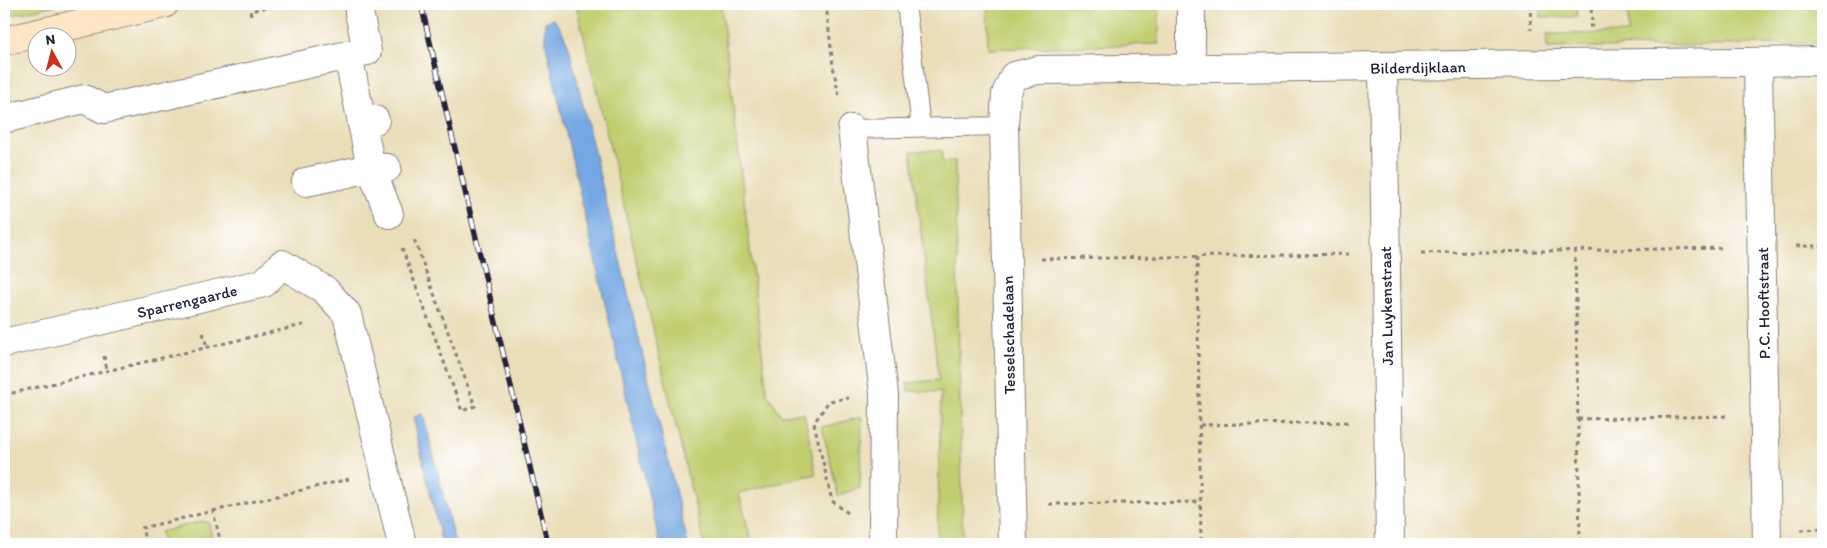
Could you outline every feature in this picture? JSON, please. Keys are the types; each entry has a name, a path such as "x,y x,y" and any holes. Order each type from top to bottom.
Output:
{"street":[{"path":"4,41 164,4"},
{"path":"1191,68 1192,4"},
{"path":"4,119 84,100 104,109 367,51 359,12"},
{"path":"348,55 368,122 389,214"},
{"name":"Bilderdijklaan","path":"1014,76 1038,70 1823,61"},
{"name":"P.C. Hooftstraat","path":"1758,62 1767,544"},
{"name":"Jan Luykenstraat","path":"1383,67 1390,544"},
{"name":"Tesselschadelaan","path":"1013,544 1004,126 1006,94 1014,76"},
{"path":"852,129 884,394 883,541"},
{"path":"306,182 379,168"},
{"name":"Sparrengaarde","path":"4,343 264,283 282,264 325,290 347,314 402,544"}],"lane":[{"path":"906,4 921,127"},
{"path":"852,129 1004,126"}],"path":[{"path":"251,15 250,11 282,4"},
{"path":"826,4 833,66 840,102 852,129"},
{"path":"1583,26 1592,26 1591,4"},
{"path":"1531,26 1540,26"},
{"path":"389,214 462,411 475,406 412,234"},
{"path":"1575,250 1580,544"},
{"path":"1197,257 1201,544"},
{"path":"4,395 347,314"},
{"path":"883,541 832,501 814,422 829,401 884,394"},
{"path":"1578,419 1765,415"},
{"path":"1200,425 1388,421"},
{"path":"128,544 146,542 142,528 384,471"},
{"path":"1012,504 1200,502"},
{"path":"213,511 221,544"}],"green space":[{"path":"4,4 61,4 12,15 4,13"},
{"path":"576,4 721,4 767,393 781,415 804,413 816,474 739,493 752,544 704,544"},
{"path":"987,4 1159,4 1159,44 988,49"},
{"path":"1541,4 1577,4 1577,17 1541,17"},
{"path":"1628,4 1823,4 1823,43 1547,48 1546,34 1628,33"},
{"path":"942,150 942,162 955,161 963,544 937,544 941,392 908,391 907,383 939,380 911,151"},
{"path":"862,417 860,488 838,495 822,427"},
{"path":"202,521 209,523 213,544 163,544 160,532"}],"water":[{"path":"554,19 569,47 688,544 660,544 545,41 545,22"},
{"path":"423,414 455,544 442,544 416,432 414,417"}],"railway":[{"path":"421,4 548,544"}]}
